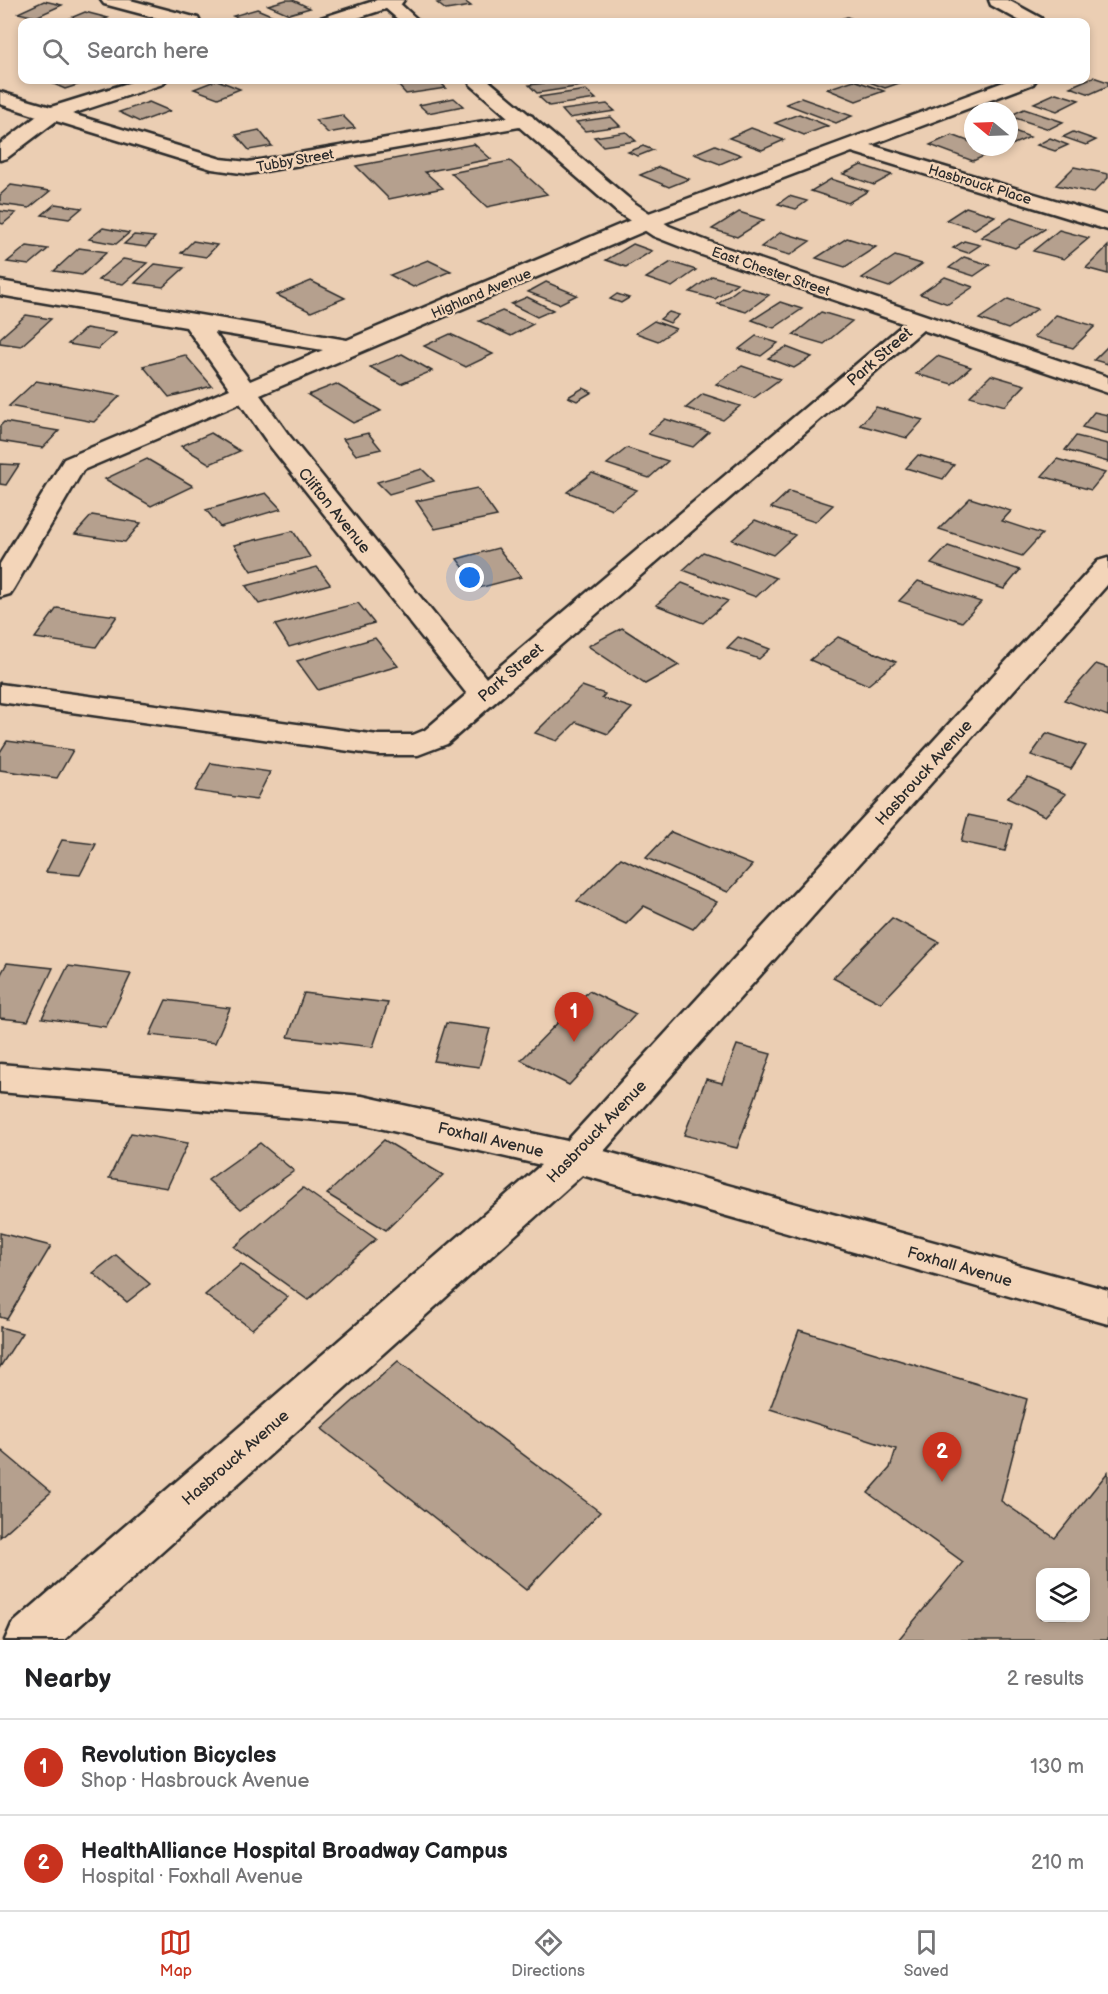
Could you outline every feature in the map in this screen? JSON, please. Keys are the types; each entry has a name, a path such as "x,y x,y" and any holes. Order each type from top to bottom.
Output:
{"street":[{"path":"110,0 176,18"},
{"path":"340,18 389,1 407,18"},
{"path":"997,1 1027,18"},
{"path":"0,154 54,113 144,84"},
{"name":"East Chester Street","path":"482,84 646,222 661,231 707,249 1108,385"},
{"name":"Highland Avenue","path":"0,588 72,465 646,222 1016,84"},
{"name":"Tubby Street","path":"0,98 219,165 249,168 525,120"},
{"name":"Hasbrouck Place","path":"853,146 1108,223"},
{"path":"0,288 352,348"},
{"name":"Clifton Avenue","path":"194,321 279,440 484,695"},
{"name":"Park Street","path":"0,693 378,745 418,745 436,736 920,322"},
{"name":"Hasbrouck Avenue","path":"28,1640 575,1158 1108,567"},
{"name":"Foxhall Avenue","path":"0,1078 362,1110 575,1158 1108,1307"}],"building":[{"path":"293,0 310,8 289,14 268,5"},
{"path":"463,0 471,6 446,10 437,3"},
{"path":"44,1 62,5 36,17 18,13"},
{"path":"257,9 278,18 238,18 233,16"},
{"path":"85,12 108,18 71,18"},
{"path":"1093,77 1108,82 1108,86 1090,94 1070,87 1077,84 1090,84 1090,78"},
{"path":"54,84 81,84 65,89"},
{"path":"207,84 227,84 240,89 218,98 194,89"},
{"path":"397,84 442,84 446,88 406,94"},
{"path":"580,84 582,86 537,93 529,85"},
{"path":"842,84 865,84 884,91 856,101 827,89"},
{"path":"874,84 896,84 885,88"},
{"path":"586,90 596,99 549,106 539,97"},
{"path":"1056,93 1079,100 1057,111 1034,103"},
{"path":"454,98 463,106 428,113 419,105"},
{"path":"801,98 852,116 836,123 786,104"},
{"path":"149,102 170,111 140,122 119,112"},
{"path":"607,104 615,111 569,118 562,110"},
{"path":"1024,109 1063,122 1049,129 1018,119 1018,112"},
{"path":"799,114 828,126 804,135 775,123"},
{"path":"342,115 355,128 328,133 315,120"},
{"path":"611,117 620,126 585,131 576,122"},
{"path":"751,128 784,140 762,150 729,138"},
{"path":"259,130 272,146 249,150 236,135"},
{"path":"626,132 636,141 603,146 594,137"},
{"path":"1018,132 1030,137 1018,142"},
{"path":"1073,132 1096,140 1086,145 1063,137"},
{"path":"952,135 964,140 964,156 984,156 973,161 930,145"},
{"path":"1050,138 1068,145 1055,151 1037,145"},
{"path":"474,144 491,159 425,172 443,188 389,199 356,166"},
{"path":"715,145 741,155 720,164 694,154"},
{"path":"643,146 653,150 638,156 628,152"},
{"path":"510,161 547,194 487,207 451,173"},
{"path":"861,165 892,175 874,185 843,174"},
{"path":"659,167 689,179 669,187 640,175"},
{"path":"1074,167 1108,174 1108,178 1093,193 1056,185"},
{"path":"831,179 868,191 848,203 811,191"},
{"path":"11,185 50,191 29,208 0,204 0,195"},
{"path":"789,196 807,201 796,209 778,204"},
{"path":"55,204 82,208 69,219 42,215"},
{"path":"966,207 995,216 975,229 946,220"},
{"path":"0,211 16,213 3,224 0,223"},
{"path":"739,212 764,220 737,237 712,229"},
{"path":"1011,218 1045,229 1015,248 981,237"},
{"path":"103,228 129,233 116,244 89,239"},
{"path":"1059,230 1089,238 1064,259 1033,251"},
{"path":"781,232 810,241 790,255 761,247"},
{"path":"134,235 155,237 146,247 124,244"},
{"path":"847,238 876,247 845,267 816,258"},
{"path":"193,241 217,245 206,257 181,253"},
{"path":"964,241 980,245 968,253 953,248"},
{"path":"633,244 652,251 626,267 606,260"},
{"path":"27,246 48,249 29,265 7,262"},
{"path":"1108,246 1108,274 1086,268"},
{"path":"79,248 107,252 82,275 54,271"},
{"path":"895,256 922,264 889,287 862,278"},
{"path":"964,257 990,265 974,276 949,268"},
{"path":"123,259 147,263 123,284 98,280"},
{"path":"428,260 451,271 413,287 390,275"},
{"path":"671,262 696,270 672,287 646,278"},
{"path":"155,264 184,268 163,287 135,283"},
{"path":"712,276 737,283 715,299 690,292"},
{"path":"945,277 973,287 948,304 920,294"},
{"path":"311,281 345,298 311,312 277,295"},
{"path":"546,282 577,295 559,304 528,292"},
{"path":"741,287 769,295 746,312 718,304"},
{"path":"617,294 629,298 621,303 610,299"},
{"path":"527,297 553,310 537,317 511,304"},
{"path":"1008,299 1037,309 1008,329 979,319"},
{"path":"780,302 802,309 774,328 752,320"},
{"path":"502,311 533,324 511,336 479,321"},
{"path":"669,312 679,315 670,323 660,319"},
{"path":"821,312 852,321 824,344 793,335"},
{"path":"26,315 51,319 21,346 0,343 0,338"},
{"path":"1056,315 1095,326 1073,348 1034,337"},
{"path":"654,321 676,329 658,341 636,333"},
{"path":"86,328 116,333 98,349 68,344"},
{"path":"450,334 493,354 466,367 424,346"},
{"path":"756,336 778,343 761,356 739,349"},
{"path":"1108,346 1108,364 1094,360"},
{"path":"786,347 812,357 794,368 768,358"},
{"path":"402,354 432,371 401,384 370,367"},
{"path":"185,355 212,386 169,397 143,366"},
{"path":"937,356 971,367 952,384 916,374"},
{"path":"742,366 780,379 754,398 716,384"},
{"path":"991,375 1025,385 1005,406 970,396"},
{"path":"36,381 120,396 94,422 9,406"},
{"path":"336,384 381,411 353,423 308,395"},
{"path":"583,388 592,392 577,401 568,397"},
{"path":"703,394 740,406 723,420 686,408"},
{"path":"876,407 923,420 907,438 860,425"},
{"path":"1094,412 1108,415 1108,434 1082,427"},
{"path":"665,419 709,432 693,447 648,434"},
{"path":"4,422 59,431 43,448 0,441 0,426"},
{"path":"211,433 240,451 210,464 181,446"},
{"path":"368,433 381,449 356,455 343,439"},
{"path":"1076,436 1108,444 1108,462 1065,450"},
{"path":"627,448 668,461 649,478 607,464"},
{"path":"918,455 954,465 943,479 906,468"},
{"path":"147,459 193,486 151,506 105,479"},
{"path":"1057,459 1105,473 1091,490 1042,476"},
{"path":"0,464 19,465 6,485 0,484"},
{"path":"422,469 434,481 389,494 377,482"},
{"path":"592,473 637,490 612,509 567,492"},
{"path":"477,488 497,516 435,529 416,501"},
{"path":"789,491 833,505 815,522 771,508"},
{"path":"266,493 281,509 220,527 206,510"},
{"path":"970,498 1011,511 1002,521 1042,534 1022,556 939,529"},
{"path":"92,515 141,523 125,542 75,534"},
{"path":"755,520 795,535 773,555 732,540"},
{"path":"293,531 310,557 251,571 234,545"},
{"path":"948,546 1020,570 1004,589 931,564"},
{"path":"498,548 521,577 479,588 457,559"},
{"path":"703,552 776,578 756,597 683,570"},
{"path":"317,567 330,584 259,604 246,586"},
{"path":"918,581 981,602 962,622 899,601"},
{"path":"682,583 728,601 703,623 656,605"},
{"path":"358,603 374,623 289,647 275,625"},
{"path":"57,608 117,616 96,647 35,638"},
{"path":"622,628 679,665 645,684 588,646"},
{"path":"738,637 770,649 759,659 727,648"},
{"path":"838,637 896,662 868,685 810,660"},
{"path":"375,638 398,666 318,690 297,661"},
{"path":"1096,664 1108,668 1108,716 1064,700"},
{"path":"582,686 605,694 602,698 632,708 608,734 576,722 557,741 535,733"},
{"path":"1047,733 1086,746 1071,769 1031,755"},
{"path":"7,741 73,750 57,778 0,770 0,752"},
{"path":"211,763 270,772 256,800 195,791"},
{"path":"1028,777 1066,794 1045,816 1007,798"},
{"path":"968,815 1012,824 1005,851 961,842"},
{"path":"671,832 752,865 728,892 646,858"},
{"path":"62,840 96,844 80,875 46,872"},
{"path":"621,858 717,902 693,929 644,906 626,924 577,901"},
{"path":"892,918 939,942 881,1003 833,978"},
{"path":"7,963 53,968 28,1021 0,1018 0,976"},
{"path":"68,966 131,974 106,1027 42,1018"},
{"path":"589,991 636,1014 569,1085 521,1060"},
{"path":"304,993 388,1003 373,1047 288,1037"},
{"path":"166,1000 230,1008 215,1043 150,1035"},
{"path":"446,1023 490,1029 479,1067 434,1061"},
{"path":"737,1045 771,1054 737,1148 684,1135 706,1079 722,1083"},
{"path":"131,1133 188,1143 167,1188 109,1178"},
{"path":"384,1140 443,1175 386,1230 327,1194"},
{"path":"260,1143 294,1171 241,1209 208,1180"},
{"path":"303,1188 376,1239 308,1300 234,1247"},
{"path":"0,1233 51,1246 7,1319 0,1317"},
{"path":"116,1255 150,1284 127,1302 93,1273"},
{"path":"241,1264 288,1297 252,1329 205,1295"},
{"path":"0,1327 22,1333 0,1367"},
{"path":"799,1330 1027,1399 1001,1501 1055,1538 1108,1472 1108,1640 898,1640 963,1562 868,1493 890,1468 896,1449 770,1409"},
{"path":"398,1361 600,1512 526,1590 322,1429"},
{"path":"2,1451 51,1492 0,1537 0,1453"}],"place":[{"name":"Revolution Bicycles","path":"574,1042"},
{"name":"HealthAlliance Hospital Broadway Campus","path":"942,1482"}]}
